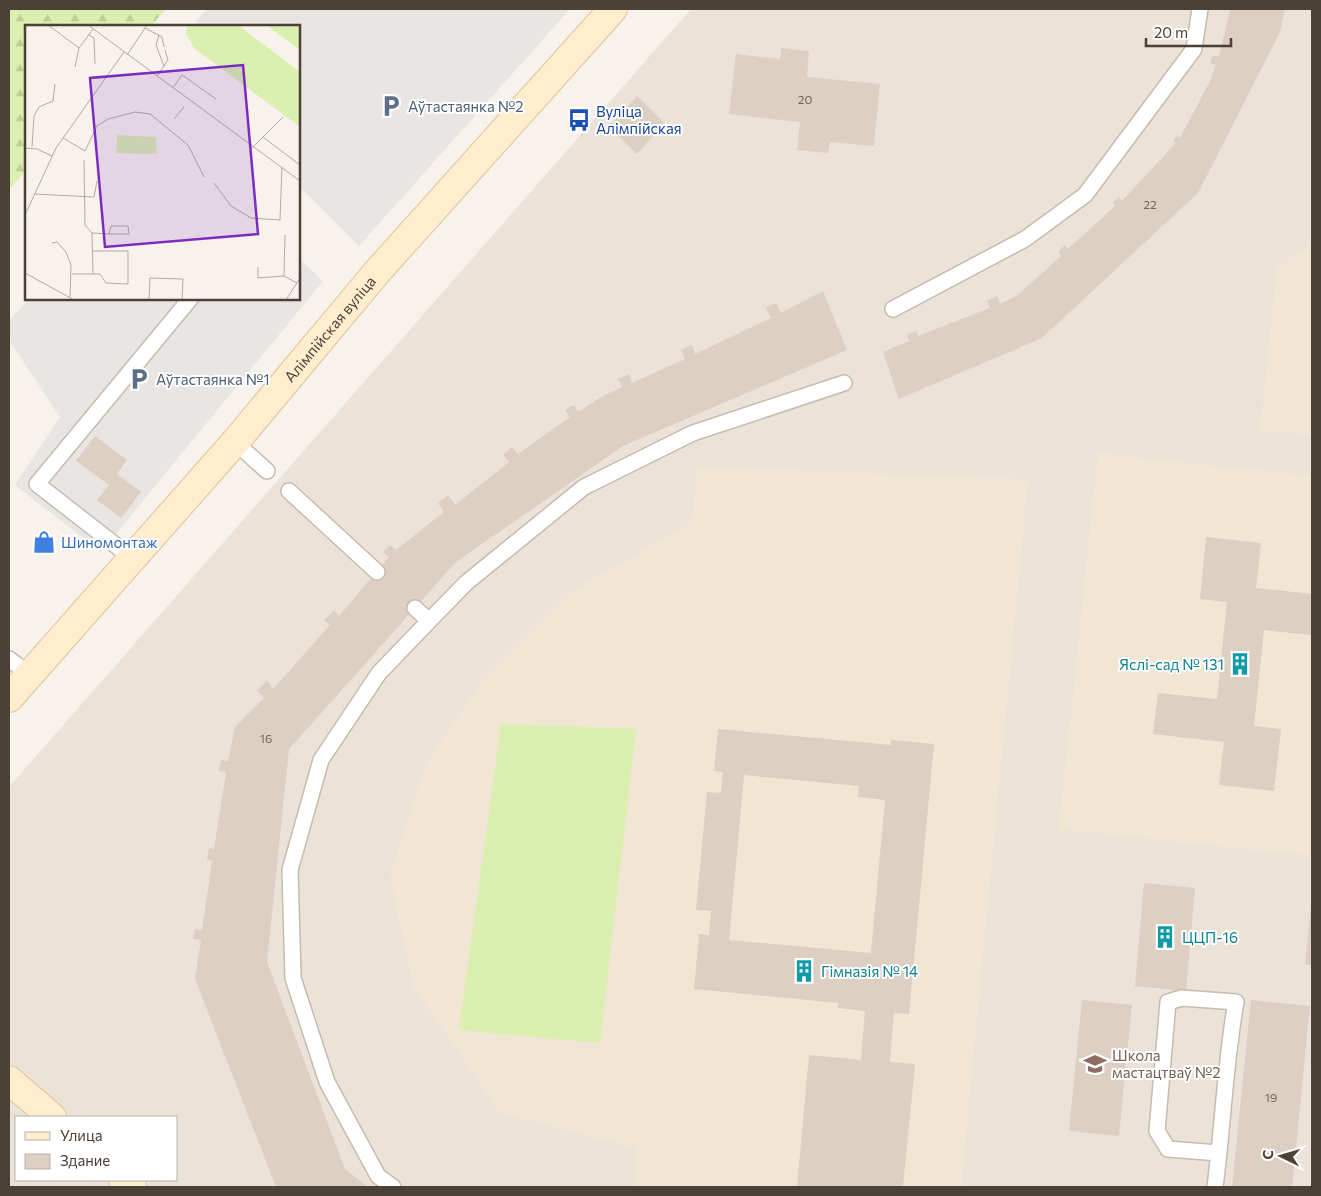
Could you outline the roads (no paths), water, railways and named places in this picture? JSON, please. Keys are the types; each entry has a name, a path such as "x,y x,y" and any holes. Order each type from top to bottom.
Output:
{"street":[{"name":"Алімпійская вуліца","path":"9,698 19,666 132,558 235,442 377,272 613,9"},
{"path":"9,1080 51,1116"}],"lane":[{"path":"893,309 1025,239 1086,195 1194,49 1200,9"},
{"path":"132,558 37,484 189,300"},
{"path":"393,1187 378,1176 327,1082 293,978 290,870 321,760 379,673 429,621 466,583 584,487 693,433 844,383"},
{"path":"235,442 267,471"},
{"path":"289,491 377,572"},
{"path":"415,608 429,621"},
{"path":"1215,1187 1219,1153 1232,1028 1236,1002 1182,998 1168,1002 1157,1132 1168,1149 1219,1153"}],"place":[{"name":"Аўтастаянка №2","path":"391,106"},
{"name":"Вуліца Алімпійская","path":"579,120"},
{"name":"Аўтастаянка №1","path":"139,379"},
{"name":"Шиномонтаж","path":"44,542"},
{"name":"Яслі-сад № 131","path":"1240,664"},
{"name":"ЦЦП-16","path":"1165,937"},
{"name":"Гімназія № 14","path":"804,971"},
{"name":"Школа мастацтваў №2","path":"1095,1064"}]}
